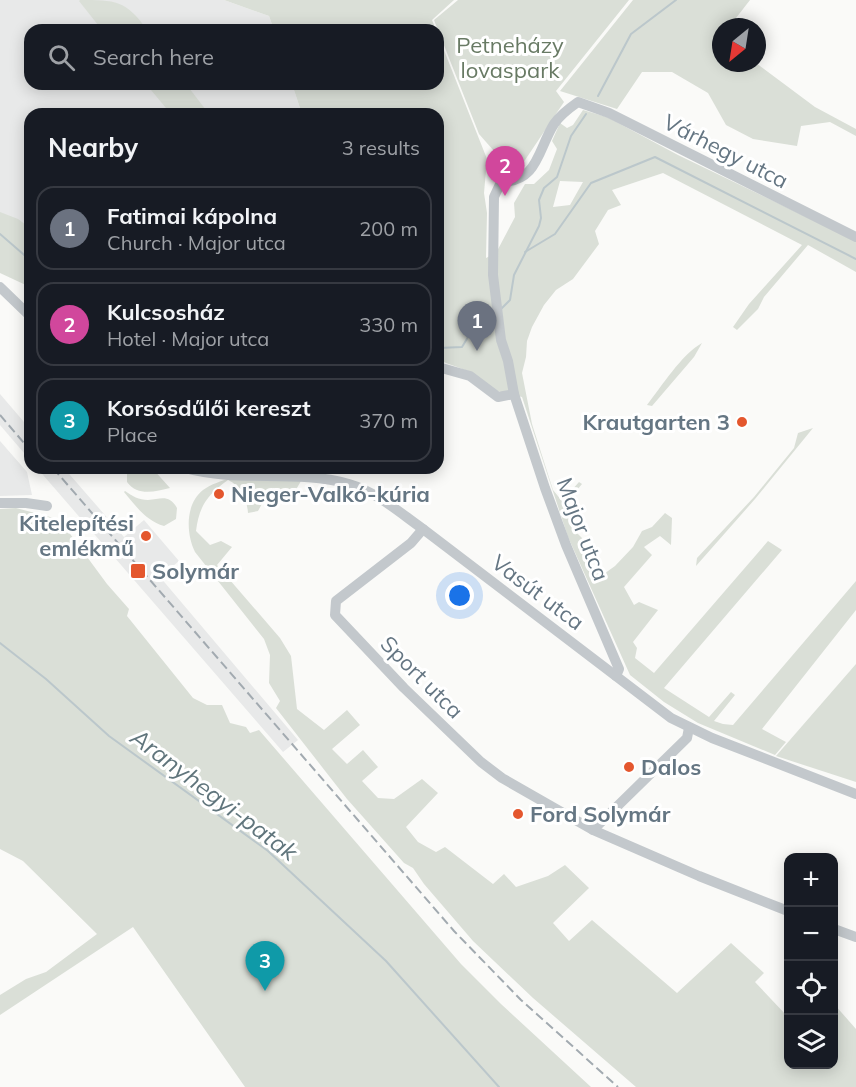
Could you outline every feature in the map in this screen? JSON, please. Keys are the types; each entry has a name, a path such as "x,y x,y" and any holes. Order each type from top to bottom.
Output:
{"street":[{"name":"Major utca","path":"578,102 563,112 553,126 538,159 526,175 518,180 501,182 494,197 493,275 501,340 508,361 514,394 566,545 619,669 616,676"},
{"name":"Várhegy utca","path":"578,102 609,113 856,237"},
{"path":"0,287 24,310"},
{"path":"444,368 470,376 498,397 514,394"},
{"name":"Vasút utca","path":"235,474 315,478 348,484 374,495 423,529 671,718 689,728 856,794"},
{"path":"0,504 26,503 47,506"},
{"name":"Sport utca","path":"423,529 411,543 336,601 334,615 404,688 481,762 502,778 593,830 699,876 784,909"},
{"path":"593,830 687,738 689,728"},
{"path":"838,930 856,937"}],"shaded area":[{"path":"0,0 224,0 269,16 272,24 24,24 24,90 294,90 300,108 24,108 24,240 0,216"},
{"path":"0,394 24,422 24,453 0,425"},
{"path":"0,441 24,469 24,474 27,474 32,495 0,496"},
{"path":"42,474 69,474 124,537 144,520 179,561 160,577 298,740 283,752"}],"green space":[{"path":"102,0 119,4 126,7 143,24 97,24 79,1"},
{"path":"224,0 454,0 432,20 434,24 272,24 269,16"},
{"name":"Petneházy lovaspark","path":"458,0 629,0 556,91 564,102 515,175 479,134 444,45 444,24 436,24 434,20"},
{"path":"633,0 750,0 736,18 712,18 712,72 766,70 815,107 856,129 856,136 830,122 801,126 797,146 753,139 726,125 708,93 672,72 642,72 617,109 560,91"},
{"path":"444,50 487,159 484,193 487,213 486,258 496,253 515,217 514,203 525,184 534,184 549,170 557,149 552,141 560,123 567,128 573,125 583,110 607,117 678,155 856,241 856,272 808,245 764,297 758,309 737,330 733,327 749,304 802,245 663,173 612,190 621,205 608,210 595,231 599,244 573,279 556,290 544,305 527,341 522,373 532,424 553,490 562,501 579,482 582,484 566,503 571,527 597,553 588,565 601,576 615,566 633,547 642,531 652,527 665,513 672,518 671,545 660,536 644,547 652,555 624,587 634,605 639,602 658,610 633,642 637,648 635,658 654,673 768,541 782,550 664,688 709,717 731,692 735,695 714,721 733,725 856,581 856,610 762,729 786,742 775,755 698,723 664,702 630,675 568,537 522,397 497,391 468,371 444,362 444,108 300,108 294,90 444,90","holes":["560,181 583,182 570,205 553,207"]},
{"path":"151,90 191,90 204,108 166,108"},
{"path":"0,212 24,224 24,284 0,273"},
{"path":"702,343 694,357 652,406 647,405 679,363"},
{"path":"813,428 696,566 697,558 754,497 794,448 798,433"},
{"path":"127,474 157,474 170,488 147,492 136,490 127,482"},
{"path":"230,478 301,481 294,493 268,493 258,511 248,513 243,494 228,480 206,501 199,514 196,531 210,545 221,541 232,547 217,565 280,638 291,656 297,709 324,730 347,710 360,725 332,749 347,764 363,750 378,767 362,781 378,798 394,799 422,779 438,793 406,827 418,842 436,852 445,847 493,884 504,874 516,887 548,876 565,865 589,888 553,923 569,941 592,920 677,993 731,943 764,973 755,982 784,1013 784,1069 838,1069 838,1009 856,1029 856,1087 636,1087 533,998 473,941 413,868 404,863 347,799 276,708 280,701 269,683 270,655 264,639 195,552 192,545 189,528 190,511 197,496 209,486"},
{"path":"125,491 142,499 168,499 177,508 176,519 164,526 158,524 141,512"},
{"path":"16,508 54,518 65,527 107,584 129,609 127,616 193,698 207,705 222,705 230,723 246,727 250,733 259,730 461,964 591,1087 245,1087 133,927 0,1015 0,995 26,979 46,972 97,934 23,861 0,849 0,509"},
{"path":"856,664 856,782 776,756"}],"waterway":[{"path":"598,96 631,34 676,0"},
{"path":"500,310 510,300 514,275 539,226 541,218 539,200 544,188 557,177 571,136 586,114"},
{"path":"525,252 555,234 591,183 655,157 856,259"},
{"path":"0,234 24,255"},
{"path":"444,348 462,347 468,337 493,315"},
{"name":"Aranyhegyi-patak","path":"0,643 46,679 109,736 268,851 386,961 499,1087"}],"railway":[{"path":"0,415 24,443"},
{"path":"58,474 454,931 521,1000 618,1087"}],"place":[{"name":"Kulcsosház","path":"505,196"},
{"name":"Fatimai kápolna","path":"477,351"},
{"name":"Krautgarten 3","path":"742,422"},
{"name":"Nieger-Valkó-kúria","path":"219,494"},
{"name":"Kitelepítési emlékmű","path":"146,536"},
{"name":"Solymár","path":"138,571"},
{"name":"Dalos","path":"629,767"},
{"name":"Ford Solymár","path":"518,814"},
{"name":"Korsósdűlői kereszt","path":"265,991"}]}
